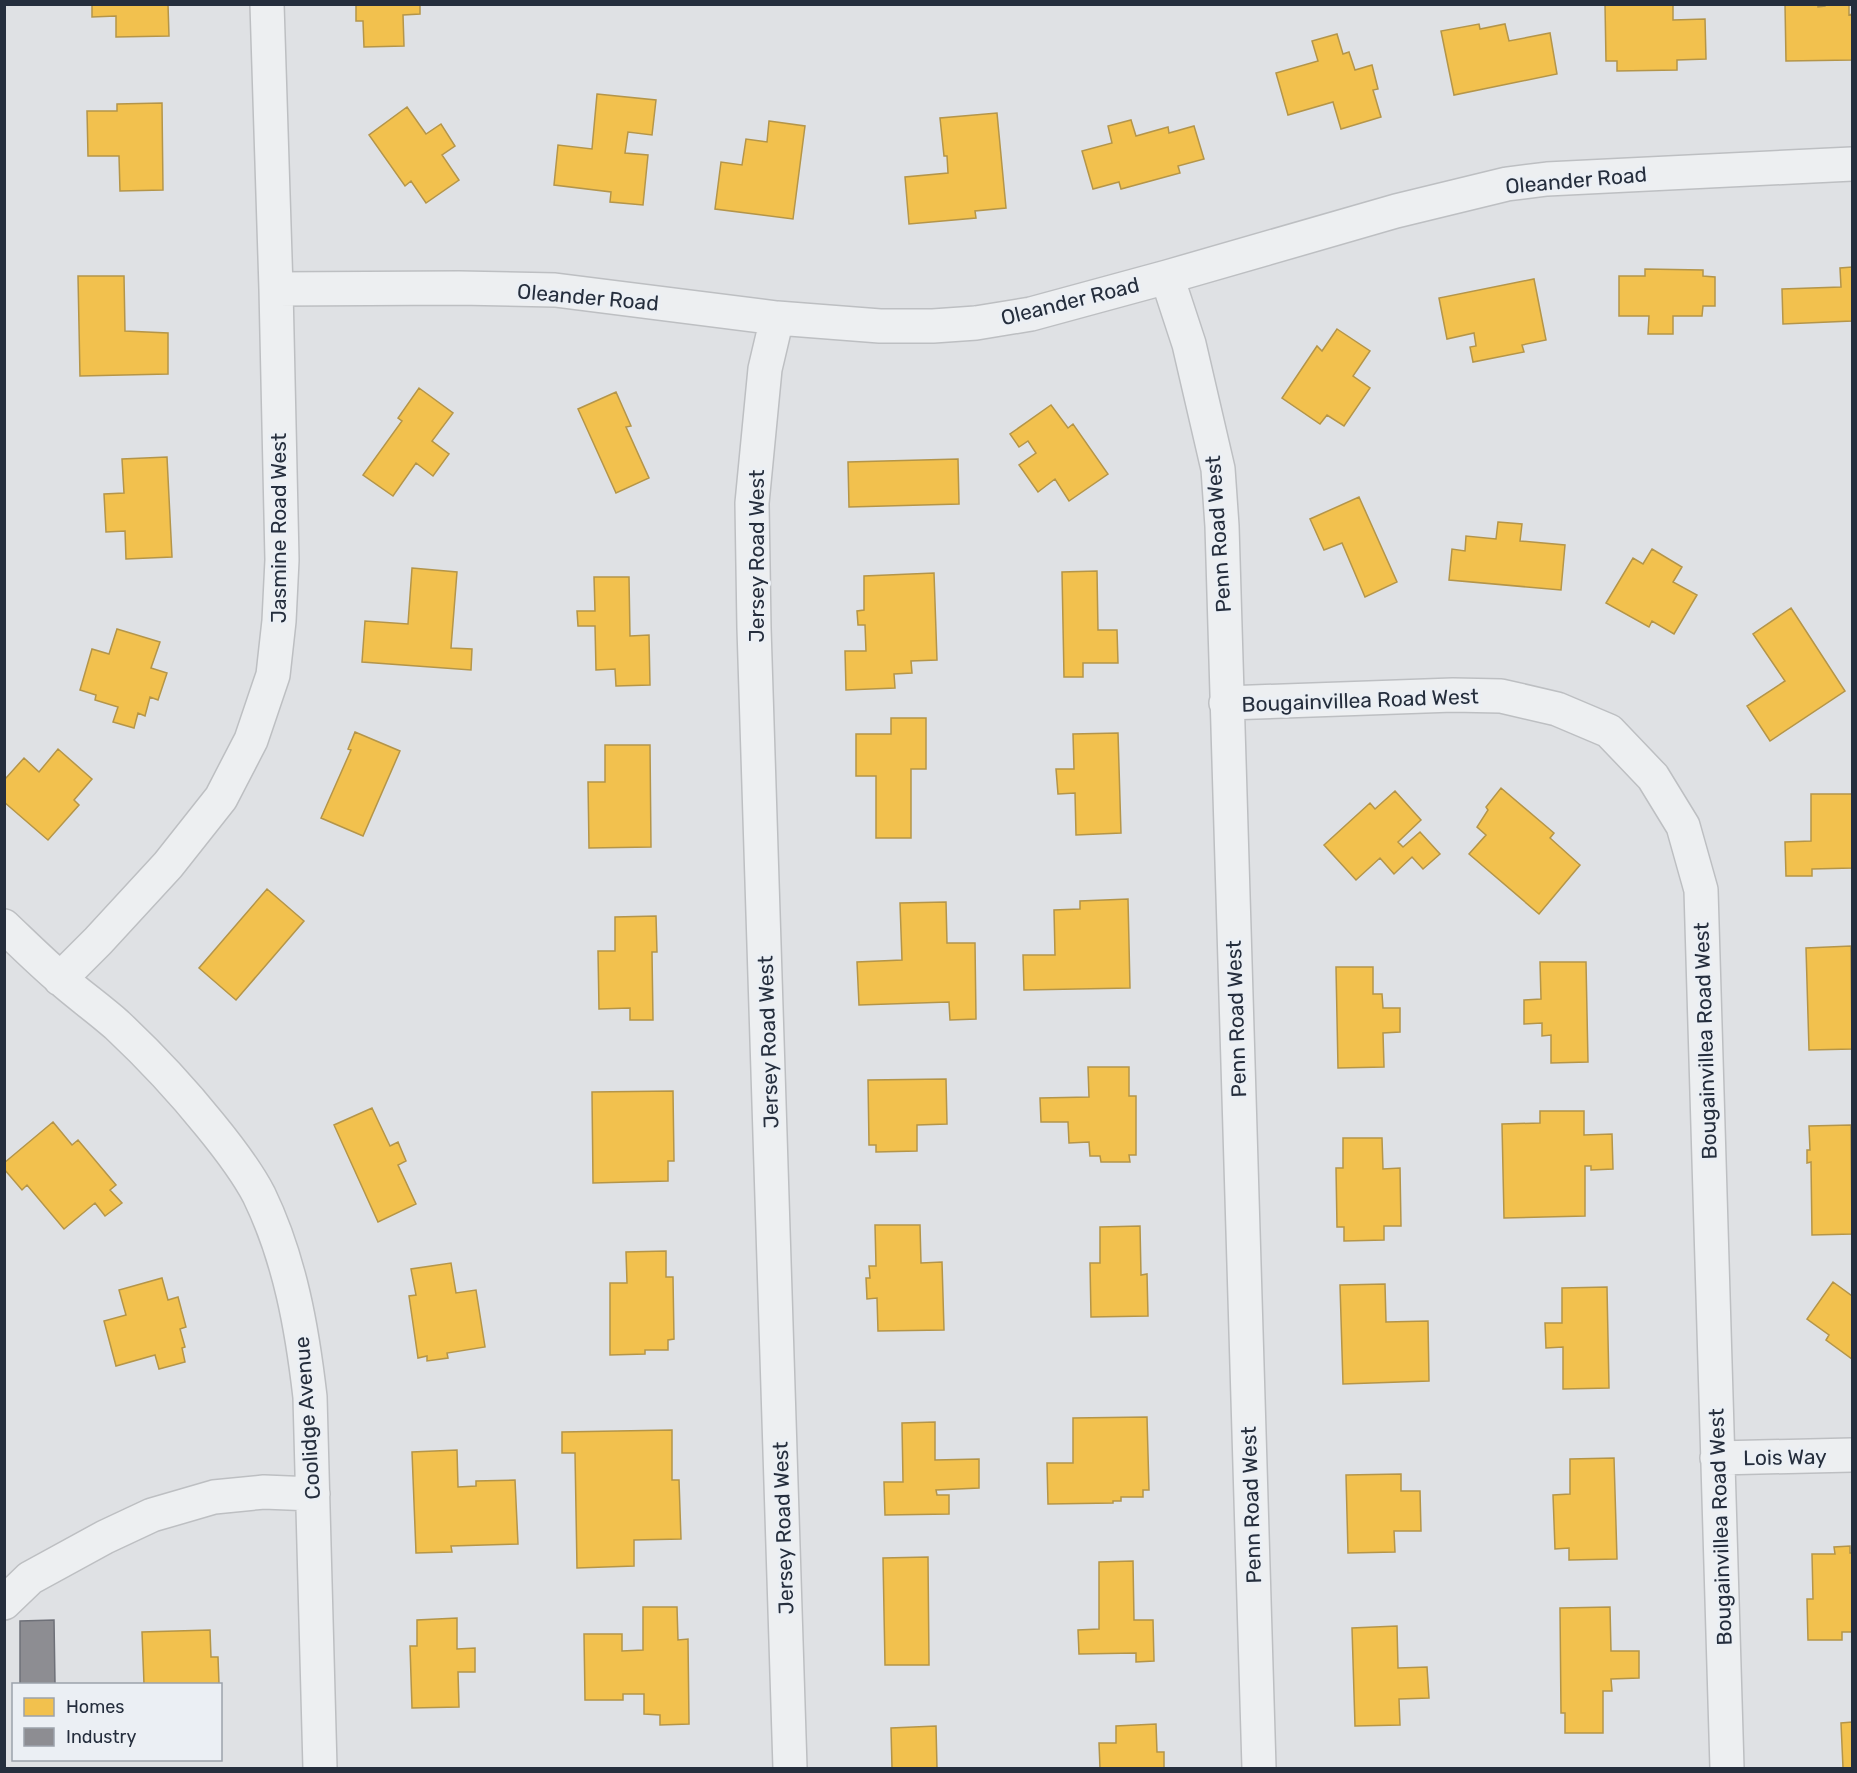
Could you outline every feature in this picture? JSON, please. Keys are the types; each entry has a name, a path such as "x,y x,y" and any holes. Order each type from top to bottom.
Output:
{"street":[{"name":"Jasmine Road West","path":"60,979 168,865 221,798 251,740 273,675 282,561 267,4"},
{"name":"Oleander Road","path":"276,289 555,290 777,318 880,326 933,326 1031,314 1396,211 1507,184 1547,179 1852,164"},
{"name":"Penn Road West","path":"1167,277 1189,344 1218,469 1222,526 1259,1768"},
{"name":"Jersey Road West","path":"777,318 765,369 752,504 754,640 790,1768"},
{"name":"Bougainvillea Road West","path":"1226,704 1453,695 1502,696 1557,709 1609,731 1653,777 1683,826 1701,890 1727,1768"},
{"name":"Coolidge Avenue","path":"4,926 60,979 115,1024 199,1111 232,1151 258,1195 281,1250 303,1340 310,1397 320,1768"},
{"name":"Lois Way","path":"1717,1458 1852,1455"},
{"path":"4,1603 30,1578 105,1537 152,1515 214,1497 264,1492 313,1494"}],"building: Homes":[{"path":"92,4 168,4 169,36 116,37 116,16 92,17"},
{"path":"356,4 420,4 420,14 403,15 404,46 364,47 363,21 356,21"},
{"path":"1605,4 1673,4 1673,20 1705,19 1706,59 1677,60 1677,70 1617,71 1617,61 1606,61"},
{"path":"1785,4 1818,4 1818,7 1825,6 1825,4 1849,4 1849,15 1852,14 1852,60 1786,61"},
{"path":"1479,24 1480,29 1505,24 1509,41 1550,33 1557,74 1454,95 1441,31"},
{"path":"1337,34 1343,54 1349,52 1355,70 1372,65 1378,89 1373,90 1381,117 1341,129 1333,102 1288,115 1276,73 1318,61 1312,41"},
{"path":"597,94 656,100 652,135 628,132 625,153 648,155 643,205 610,202 611,192 554,185 558,145 592,149"},
{"path":"162,103 163,190 120,191 119,156 88,156 87,111 117,111 117,104"},
{"path":"407,107 426,134 441,124 455,146 442,155 459,180 426,203 411,181 405,186 369,135"},
{"path":"997,113 1006,208 975,211 976,218 909,224 905,177 948,173 940,118"},
{"path":"1131,120 1136,136 1168,127 1169,133 1194,126 1204,159 1178,166 1180,173 1121,189 1119,182 1093,189 1082,151 1112,143 1108,126"},
{"path":"769,121 805,126 793,219 715,209 721,162 742,165 746,139 767,142"},
{"path":"1852,267 1852,321 1783,324 1782,289 1841,287 1840,268"},
{"path":"1645,269 1703,270 1703,276 1715,277 1715,306 1703,306 1702,316 1673,316 1673,334 1648,334 1649,316 1619,316 1619,276 1645,276"},
{"path":"78,276 124,276 125,331 168,333 168,374 80,376"},
{"path":"1534,279 1546,340 1522,345 1524,352 1473,362 1470,347 1476,346 1474,333 1447,339 1439,298"},
{"path":"1337,329 1370,351 1353,376 1370,388 1344,426 1327,415 1320,424 1282,398 1317,346 1322,351"},
{"path":"419,388 453,413 432,441 449,454 433,476 416,463 393,496 363,475 402,421 398,418"},
{"path":"616,392 631,426 626,427 649,478 616,493 578,409"},
{"path":"1051,405 1068,428 1073,424 1108,474 1069,501 1055,479 1038,492 1019,465 1036,453 1028,441 1019,447 1010,434"},
{"path":"167,457 172,557 126,559 125,531 106,532 104,494 124,493 122,459"},
{"path":"958,459 959,504 849,507 848,462"},
{"path":"1359,497 1397,582 1365,597 1342,543 1324,550 1310,519"},
{"path":"1498,522 1522,524 1520,541 1565,545 1561,590 1449,580 1452,549 1465,551 1466,536 1496,539"},
{"path":"1652,549 1682,567 1673,582 1697,595 1674,634 1652,621 1649,627 1606,603 1633,558 1643,564"},
{"path":"412,568 457,572 451,648 472,649 471,670 362,662 365,621 408,624"},
{"path":"1097,571 1098,630 1117,630 1118,663 1083,663 1083,677 1064,677 1062,572"},
{"path":"934,573 937,660 911,661 912,673 894,674 895,688 846,690 845,651 866,651 865,625 858,625 857,611 864,610 864,576"},
{"path":"594,577 629,577 630,636 649,635 650,685 616,686 615,669 596,670 595,626 578,626 577,611 595,611"},
{"path":"1791,608 1845,691 1770,741 1747,706 1785,681 1753,634"},
{"path":"117,629 160,642 151,668 167,673 158,700 150,697 145,716 138,713 134,728 113,722 118,707 95,700 96,695 80,690 92,649 109,654"},
{"path":"891,718 926,718 926,769 911,769 911,838 876,838 876,776 856,776 856,734 891,734"},
{"path":"355,732 400,751 363,836 321,818 351,750 348,749"},
{"path":"1118,733 1121,833 1076,835 1075,793 1058,794 1056,769 1074,769 1073,734"},
{"path":"605,745 650,745 651,847 589,848 588,782 605,782"},
{"path":"58,749 92,779 74,800 79,805 48,840 4,802 4,776 6,778 24,758 39,772"},
{"path":"1501,788 1554,833 1550,838 1580,865 1539,914 1469,854 1486,835 1477,827 1488,810 1486,807"},
{"path":"1395,791 1421,820 1398,842 1403,847 1420,832 1440,854 1423,869 1412,857 1394,874 1380,858 1356,880 1324,845 1370,803 1375,809"},
{"path":"1811,794 1852,794 1852,868 1812,869 1812,876 1786,876 1785,842 1811,841"},
{"path":"267,889 304,921 236,1000 199,968"},
{"path":"1128,899 1130,988 1024,990 1023,955 1055,955 1054,910 1080,909 1080,901"},
{"path":"946,902 947,943 975,943 976,1019 950,1020 949,1002 859,1005 857,962 902,960 900,903"},
{"path":"656,916 657,952 652,952 653,1020 630,1020 630,1008 599,1009 598,951 615,951 615,917"},
{"path":"1851,946 1852,1049 1809,1050 1806,948"},
{"path":"1540,962 1586,962 1588,1062 1551,1063 1551,1035 1542,1036 1542,1023 1524,1024 1524,1000 1541,999"},
{"path":"1336,967 1373,967 1373,994 1382,994 1383,1008 1400,1008 1400,1032 1383,1033 1384,1067 1338,1068"},
{"path":"1088,1067 1129,1067 1129,1096 1136,1096 1136,1155 1129,1155 1130,1162 1101,1162 1100,1156 1090,1156 1089,1142 1069,1143 1068,1122 1041,1122 1040,1098 1089,1097"},
{"path":"946,1079 947,1124 917,1125 917,1151 876,1152 876,1145 869,1145 868,1080"},
{"path":"673,1091 674,1161 668,1161 668,1181 593,1183 592,1092"},
{"path":"372,1108 390,1146 398,1142 406,1161 398,1165 416,1204 378,1222 334,1125"},
{"path":"1540,1111 1584,1111 1584,1135 1612,1134 1613,1169 1591,1170 1591,1166 1585,1166 1585,1216 1504,1218 1502,1124 1540,1123"},
{"path":"53,1122 72,1145 78,1140 116,1185 110,1190 122,1203 105,1216 95,1203 64,1229 27,1185 22,1190 4,1169 4,1163"},
{"path":"1851,1125 1852,1234 1812,1235 1811,1162 1807,1163 1807,1150 1810,1150 1809,1126"},
{"path":"1343,1138 1382,1138 1383,1169 1400,1168 1401,1226 1384,1226 1384,1240 1344,1241 1344,1227 1337,1227 1336,1168 1343,1168"},
{"path":"875,1225 920,1225 921,1263 942,1262 944,1330 878,1331 877,1298 867,1299 866,1278 870,1278 869,1266 876,1266"},
{"path":"1140,1226 1141,1275 1147,1274 1148,1316 1091,1317 1090,1263 1100,1263 1100,1227"},
{"path":"666,1251 666,1277 673,1277 674,1339 668,1340 668,1350 645,1350 645,1354 610,1355 610,1283 627,1283 626,1252"},
{"path":"451,1263 456,1293 476,1290 485,1347 447,1353 448,1358 427,1361 427,1356 418,1358 409,1296 416,1295 411,1269"},
{"path":"162,1278 168,1300 178,1297 186,1327 180,1329 185,1347 182,1348 185,1362 159,1369 155,1355 116,1366 104,1321 126,1315 119,1290"},
{"path":"1833,1282 1852,1296 1852,1359 1826,1340 1829,1335 1807,1319"},
{"path":"1385,1284 1386,1322 1428,1321 1429,1381 1343,1384 1340,1285"},
{"path":"1607,1287 1609,1388 1563,1389 1563,1347 1546,1348 1545,1323 1562,1323 1562,1288"},
{"path":"1147,1417 1149,1490 1143,1490 1143,1497 1121,1497 1121,1501 1113,1501 1113,1503 1048,1504 1047,1463 1073,1463 1073,1418"},
{"path":"935,1422 935,1460 979,1459 979,1488 936,1490 937,1495 949,1495 949,1514 885,1515 884,1482 903,1482 902,1423"},
{"path":"672,1430 672,1480 679,1480 681,1539 634,1540 634,1566 577,1568 575,1453 562,1453 562,1432"},
{"path":"457,1450 458,1487 476,1486 476,1481 515,1480 518,1544 451,1546 452,1552 416,1553 412,1452"},
{"path":"1614,1458 1617,1559 1569,1560 1569,1548 1555,1549 1553,1495 1570,1494 1570,1459"},
{"path":"1401,1474 1401,1491 1420,1491 1421,1531 1394,1531 1395,1552 1348,1553 1346,1475"},
{"path":"1850,1546 1850,1553 1852,1553 1852,1632 1842,1632 1842,1640 1808,1640 1807,1599 1813,1599 1812,1554 1835,1554 1834,1547"},
{"path":"928,1557 929,1665 885,1665 883,1558"},
{"path":"1133,1561 1134,1620 1153,1620 1154,1661 1136,1662 1136,1653 1079,1654 1078,1630 1099,1629 1099,1562"},
{"path":"643,1607 677,1607 678,1640 688,1639 689,1724 660,1725 660,1715 644,1714 644,1694 623,1694 623,1700 585,1700 584,1634 622,1634 622,1651 643,1650"},
{"path":"1610,1607 1611,1651 1639,1651 1639,1678 1611,1679 1612,1691 1603,1691 1603,1733 1565,1733 1565,1713 1561,1713 1560,1608"},
{"path":"457,1618 457,1649 475,1648 475,1672 458,1672 459,1707 412,1708 410,1646 417,1646 417,1620"},
{"path":"1397,1626 1398,1668 1427,1667 1429,1698 1399,1699 1400,1725 1355,1726 1352,1628"},
{"path":"210,1630 211,1657 218,1657 219,1683 144,1683 142,1632"},
{"path":"1852,1722 1852,1768 1843,1768 1841,1723"},
{"path":"1156,1724 1157,1752 1164,1752 1164,1768 1100,1768 1099,1743 1116,1743 1116,1726"},
{"path":"936,1726 937,1768 892,1768 891,1728"}],"building: Industry":[{"path":"54,1620 55,1683 20,1683 20,1621"}]}
